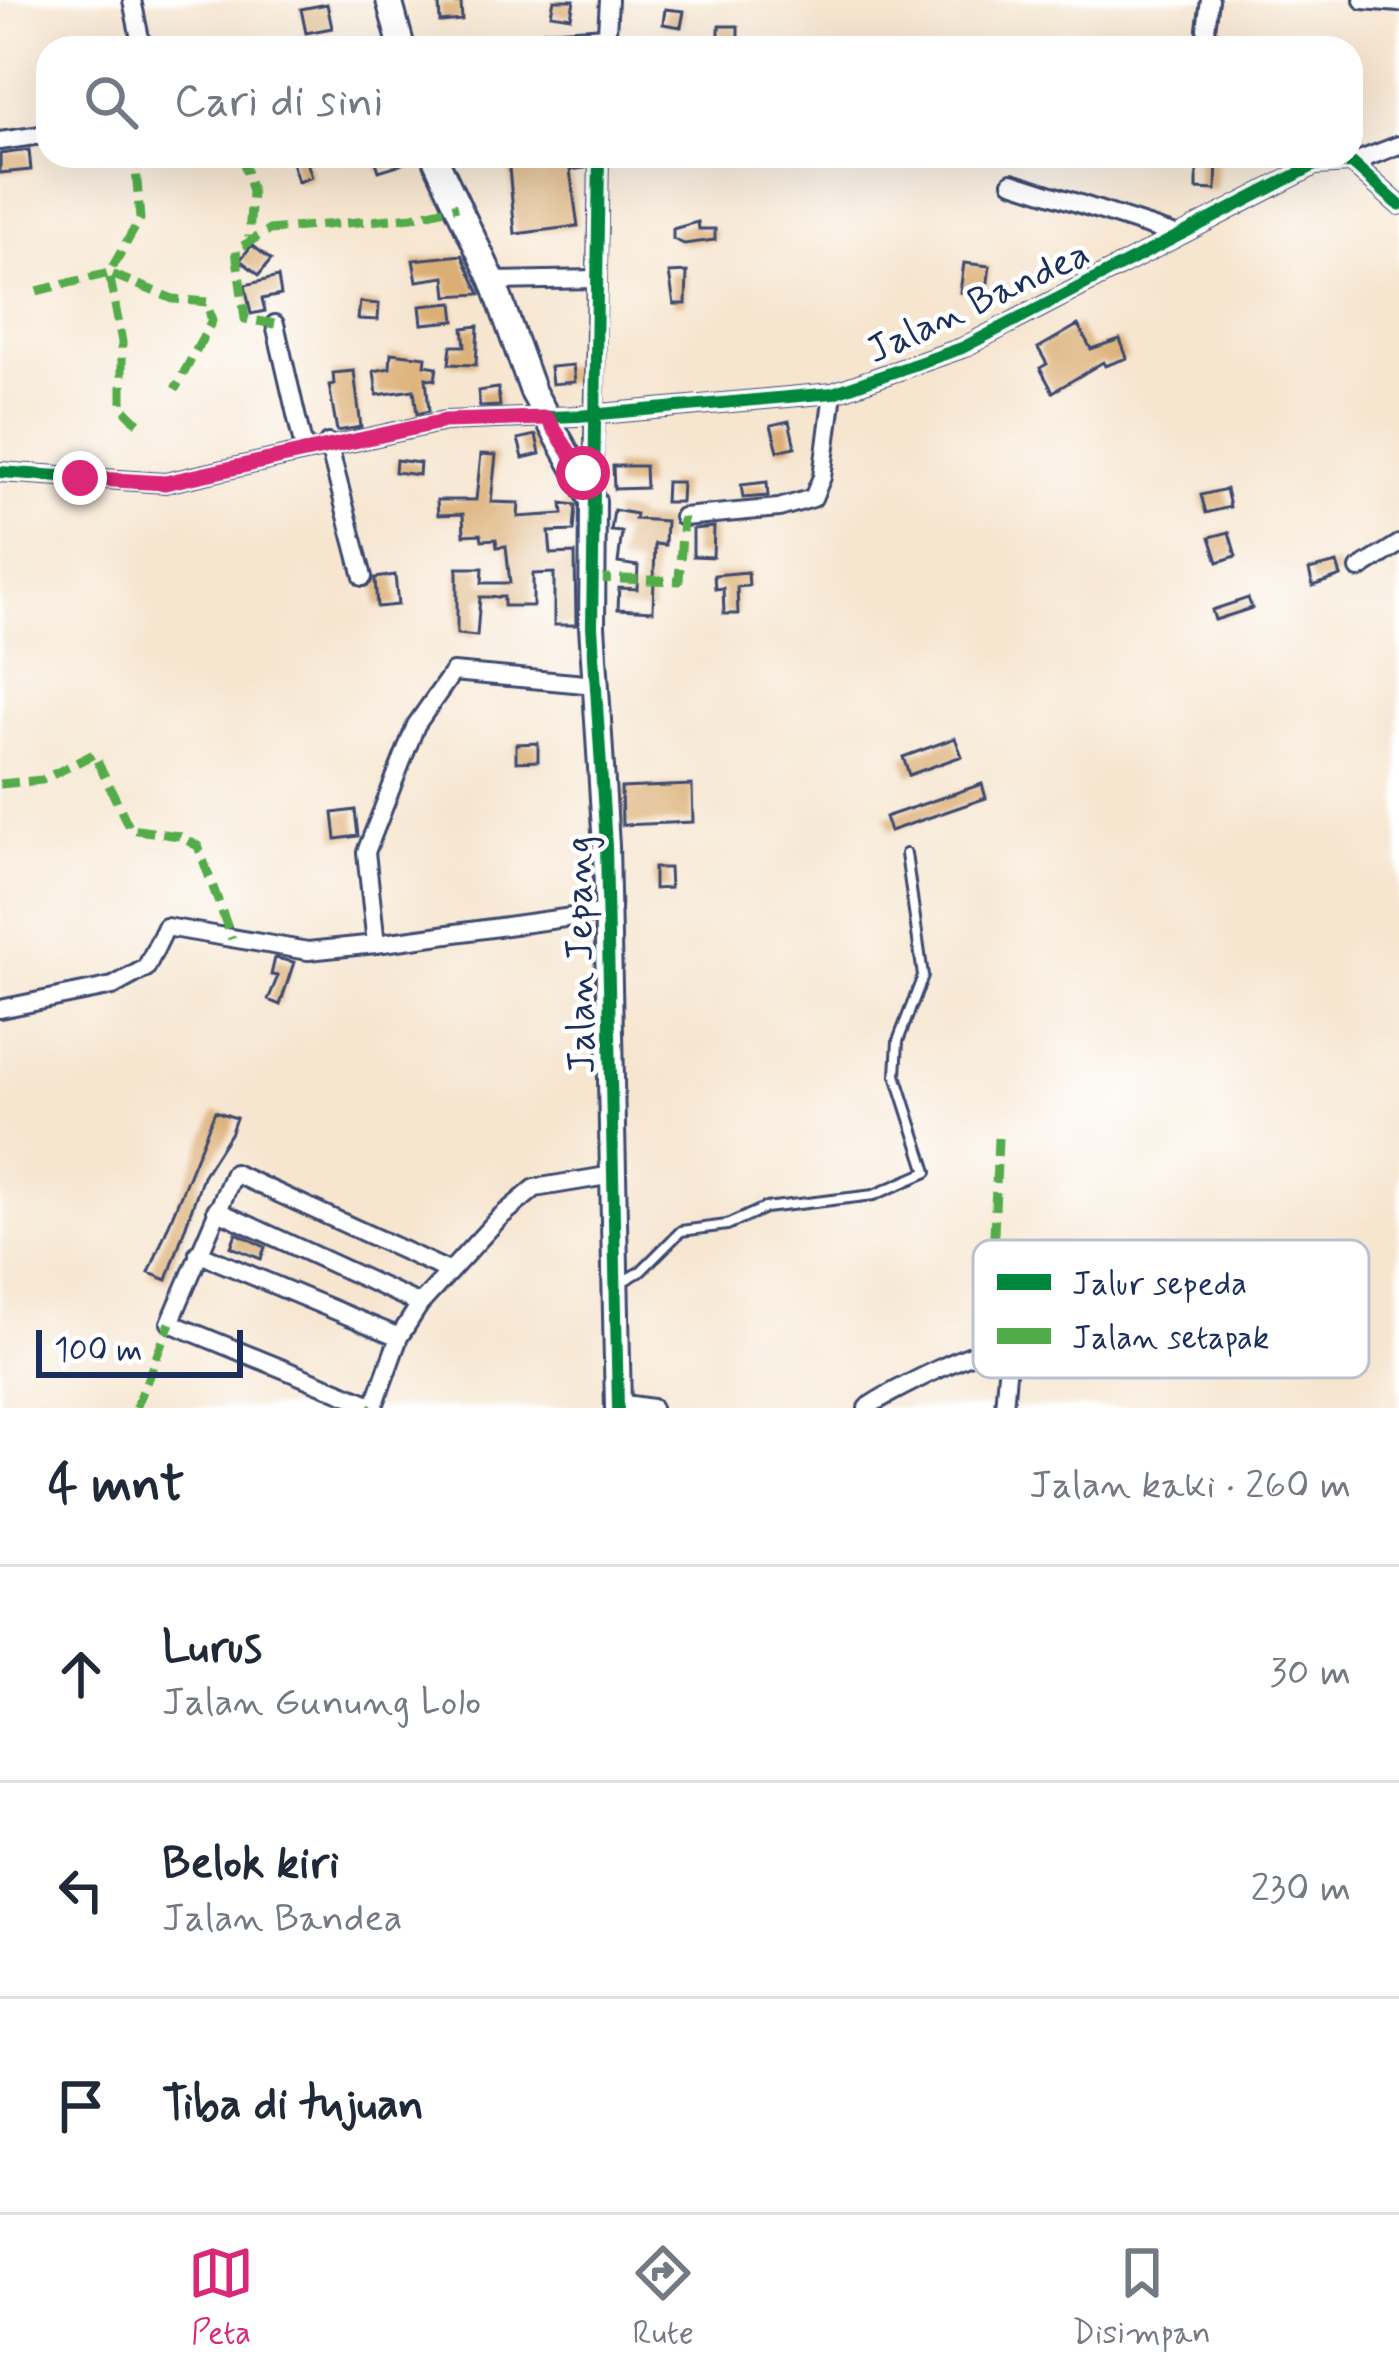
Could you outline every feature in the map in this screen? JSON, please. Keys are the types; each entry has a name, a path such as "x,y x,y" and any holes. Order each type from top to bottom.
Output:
{"street":[{"path":"133,0 140,36"},
{"path":"389,0 399,36"},
{"path":"606,36 609,0"},
{"path":"1208,36 1210,0"},
{"path":"1364,0 1399,3"},
{"path":"0,141 36,136"},
{"path":"1363,159 1399,145"},
{"path":"440,168 493,281 547,418 574,457 593,501"},
{"path":"593,501 599,168"},
{"name":"Jalan Bandea","path":"0,472 165,483 304,448 445,421 598,415 833,393 962,348 1297,168"},
{"path":"1358,168 1399,205"},
{"path":"1012,182 1176,235"},
{"path":"493,281 597,279"},
{"path":"274,324 304,448"},
{"path":"683,517 779,508 813,498 822,477 833,393"},
{"path":"328,443 363,578"},
{"name":"Jalan Jepang","path":"593,501 596,685 608,913 618,1405"},
{"path":"1359,569 1399,544"},
{"path":"376,944 366,852 416,725 440,687 460,669 596,685"},
{"path":"0,1009 113,986 146,968 166,927 308,951 608,913"},
{"path":"446,1270 240,1173 230,1175 170,1323 374,1406 399,1337 446,1270 536,1188 613,1175"},
{"path":"216,1210 420,1304"},
{"path":"198,1253 399,1337"},
{"path":"867,1408 892,1390 973,1354"},
{"path":"1004,1408 1006,1378"},
{"path":"618,1405 652,1408"}],"lane":[{"path":"616,1284 641,1271 681,1231 727,1225 765,1208 874,1195 927,1172 921,1138 896,1075 898,1041 923,976 906,854"}],"building":[{"path":"554,0 574,0 571,17 551,14"},
{"path":"461,3 462,20 440,22 439,4"},
{"path":"327,4 332,28 306,33 301,9"},
{"path":"665,9 684,11 681,27 663,24"},
{"path":"719,26 738,26 738,36 719,36"},
{"path":"29,150 31,170 0,173 0,154"},
{"path":"294,168 309,168 312,177 298,182"},
{"path":"509,168 585,168 570,170 578,226 515,234"},
{"path":"1197,168 1217,168 1216,190 1197,189"},
{"path":"698,222 699,229 715,229 715,240 684,244 673,239 673,229"},
{"path":"252,245 271,260 259,275 240,260"},
{"path":"462,255 480,294 447,296 445,277 417,281 413,260"},
{"path":"964,263 990,266 986,296 960,292"},
{"path":"687,272 686,304 674,304 669,273"},
{"path":"278,277 281,295 262,299 265,311 251,314 245,285"},
{"path":"360,302 379,304 378,320 358,319"},
{"path":"453,303 455,321 422,324 420,306"},
{"path":"1078,325 1091,349 1120,339 1127,358 1105,366 1103,362 1053,392 1040,368 1047,364 1038,348"},
{"path":"478,326 476,365 449,364 451,346 465,346 463,328"},
{"path":"391,353 426,357 425,365 437,367 435,380 426,378 429,411 417,414 414,390 377,395 374,371 390,368"},
{"path":"573,365 575,382 552,384 550,367"},
{"path":"354,371 361,427 337,431 329,385 334,384 333,373"},
{"path":"498,388 500,406 480,407 478,391"},
{"path":"789,421 795,447 778,451 771,425"},
{"path":"536,435 540,454 523,458 518,439"},
{"path":"481,454 496,455 491,502 519,503 518,517 563,514 562,503 576,505 574,531 549,532 551,554 575,553 576,625 554,625 554,573 533,574 533,606 504,606 504,597 480,597 477,636 457,634 457,568 483,568 482,583 510,583 506,546 497,547 496,539 482,540 481,534 464,535 463,514 438,515 437,500 476,500"},
{"path":"396,460 420,463 419,475 395,472"},
{"path":"613,466 645,466 646,488 614,489"},
{"path":"666,482 682,482 681,502 665,502"},
{"path":"767,482 768,496 743,498 741,485"},
{"path":"1226,489 1230,507 1206,513 1201,495"},
{"path":"614,510 636,514 635,519 666,521 665,545 655,544 653,611 618,609 619,588 637,589 638,566 618,563 622,532 611,531"},
{"path":"714,527 713,557 693,556 693,529"},
{"path":"1229,532 1236,556 1218,562 1210,537"},
{"path":"1337,563 1341,576 1313,586 1309,570"},
{"path":"748,572 749,586 737,587 738,614 724,614 723,588 715,589 714,575"},
{"path":"395,575 398,605 377,607 375,578"},
{"path":"1248,598 1252,608 1215,620 1212,610"},
{"path":"955,738 962,756 909,775 903,757"},
{"path":"538,743 538,761 516,762 516,744"},
{"path":"982,784 986,798 890,831 885,817"},
{"path":"692,785 693,822 622,825 621,788"},
{"path":"355,810 358,836 336,839 333,813"},
{"path":"654,868 669,868 670,888 654,889"},
{"path":"275,958 294,962 280,1005 268,1000 278,976 271,975"},
{"path":"215,1111 236,1118 203,1176 167,1280 149,1273"},
{"path":"236,1233 265,1247 261,1259 231,1247"}],"marked path":[{"path":"37,291 109,273 140,219 136,168"},
{"path":"245,168 252,192 249,237"},
{"path":"275,324 245,319 236,250 269,230 413,217 458,206"},
{"path":"138,423 122,407 122,342 109,273 173,299 207,302 212,321 175,389"},
{"path":"593,578 679,581 683,517"},
{"path":"0,784 42,780 94,754 130,829 179,836 198,846 232,939"},
{"path":"995,1240 998,1138"},
{"path":"136,1408 170,1323"}],"cycle path":[{"path":"599,168 592,626 606,846 618,1408"},
{"path":"0,472 165,483 445,421 578,416 833,393 962,348 1309,168"},
{"path":"1358,168 1399,205"}],"route":[{"path":"80,478 165,483 248,466 304,448 445,421 547,418 583,473"}]}
